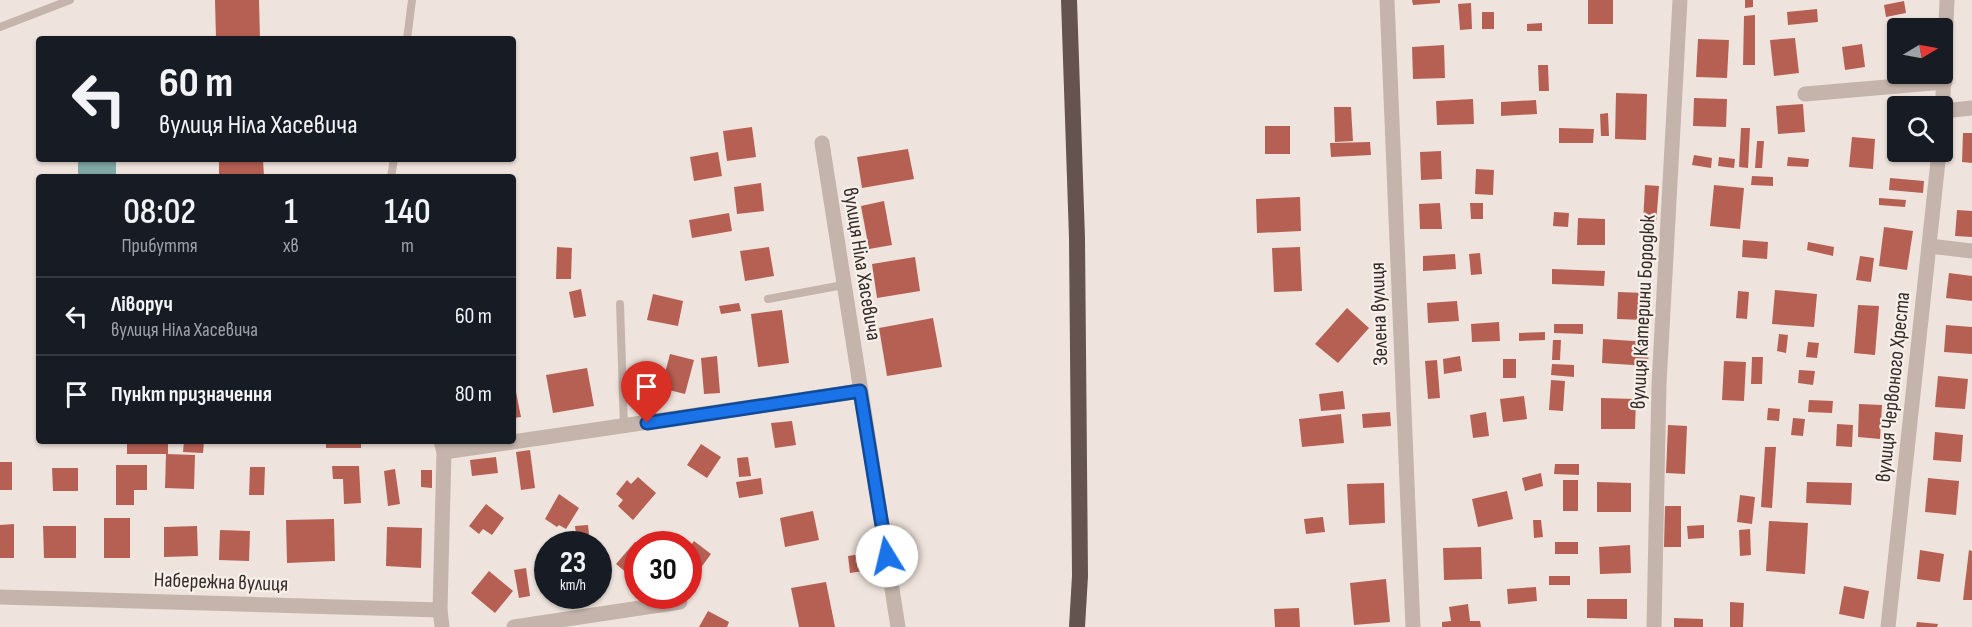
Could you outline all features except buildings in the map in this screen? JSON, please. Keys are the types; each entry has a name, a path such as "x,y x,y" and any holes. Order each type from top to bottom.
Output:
{"highway":[{"path":"1069,0 1077,250 1080,576 1077,627"}],"street":[{"name":"Зелена вулиця","path":"1387,0 1413,627"},
{"name":"вулиця Катерини Бородюк","path":"1654,627 1659,384 1680,0"},
{"path":"1947,0 1947,18"},
{"path":"1805,94 1922,84"},
{"path":"1953,110 1972,108"},
{"name":"вулиця Ніла Хасевича","path":"822,143 898,627"},
{"name":"вулиця Червоного Хреста","path":"1888,627 1938,162"},
{"path":"1929,246 1972,251"},
{"path":"516,439 624,427 860,391"},
{"path":"442,627 440,610 442,447 469,444"},
{"name":"Набережна вулиця","path":"0,597 440,610"},
{"path":"514,627 634,609"}],"lane":[{"path":"0,27 70,0"},
{"path":"407,36 412,0"},
{"path":"768,299 843,285"},
{"path":"620,304 624,427"}],"water":[{"path":"78,162 116,162 116,174 78,174"}],"route":[{"path":"647,423 860,391 887,556"}]}
